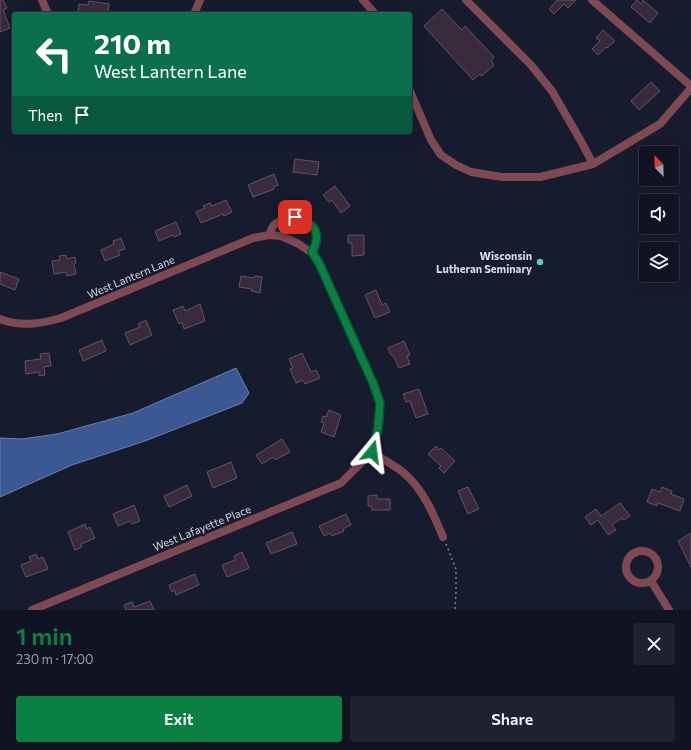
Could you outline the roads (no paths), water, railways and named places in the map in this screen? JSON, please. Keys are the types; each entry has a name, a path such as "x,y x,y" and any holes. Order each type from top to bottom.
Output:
{"street":[{"path":"42,0 47,12"},
{"path":"195,12 200,0"},
{"path":"363,0 373,12"},
{"path":"466,0 531,65 552,91 593,164"},
{"path":"412,96 431,140 441,155 456,165 471,172 502,177 540,177 593,164 660,124 691,87 592,0"},
{"path":"312,252 316,246 318,237 314,229 303,219 295,217 288,218 274,224 269,234 281,236 297,243 312,252 319,263 373,383 380,403 380,419 377,437 372,452 404,473 413,482 433,512 443,537"},
{"name":"West Lantern Lane","path":"0,319 22,325 61,318 253,238 269,234"},
{"name":"West Lafayette Place","path":"32,610 341,483 372,452"},
{"path":"644,551 653,555 656,559 659,568 651,581 640,583 634,581 627,573 627,562 634,553 644,551"},
{"path":"651,581 669,610"}],"water":[{"path":"236,368 249,393 242,403 145,441 72,465 0,497 0,438 22,439 57,434 133,413"}],"place":[{"name":"Wisconsin Lutheran Seminary","path":"540,262"}]}
